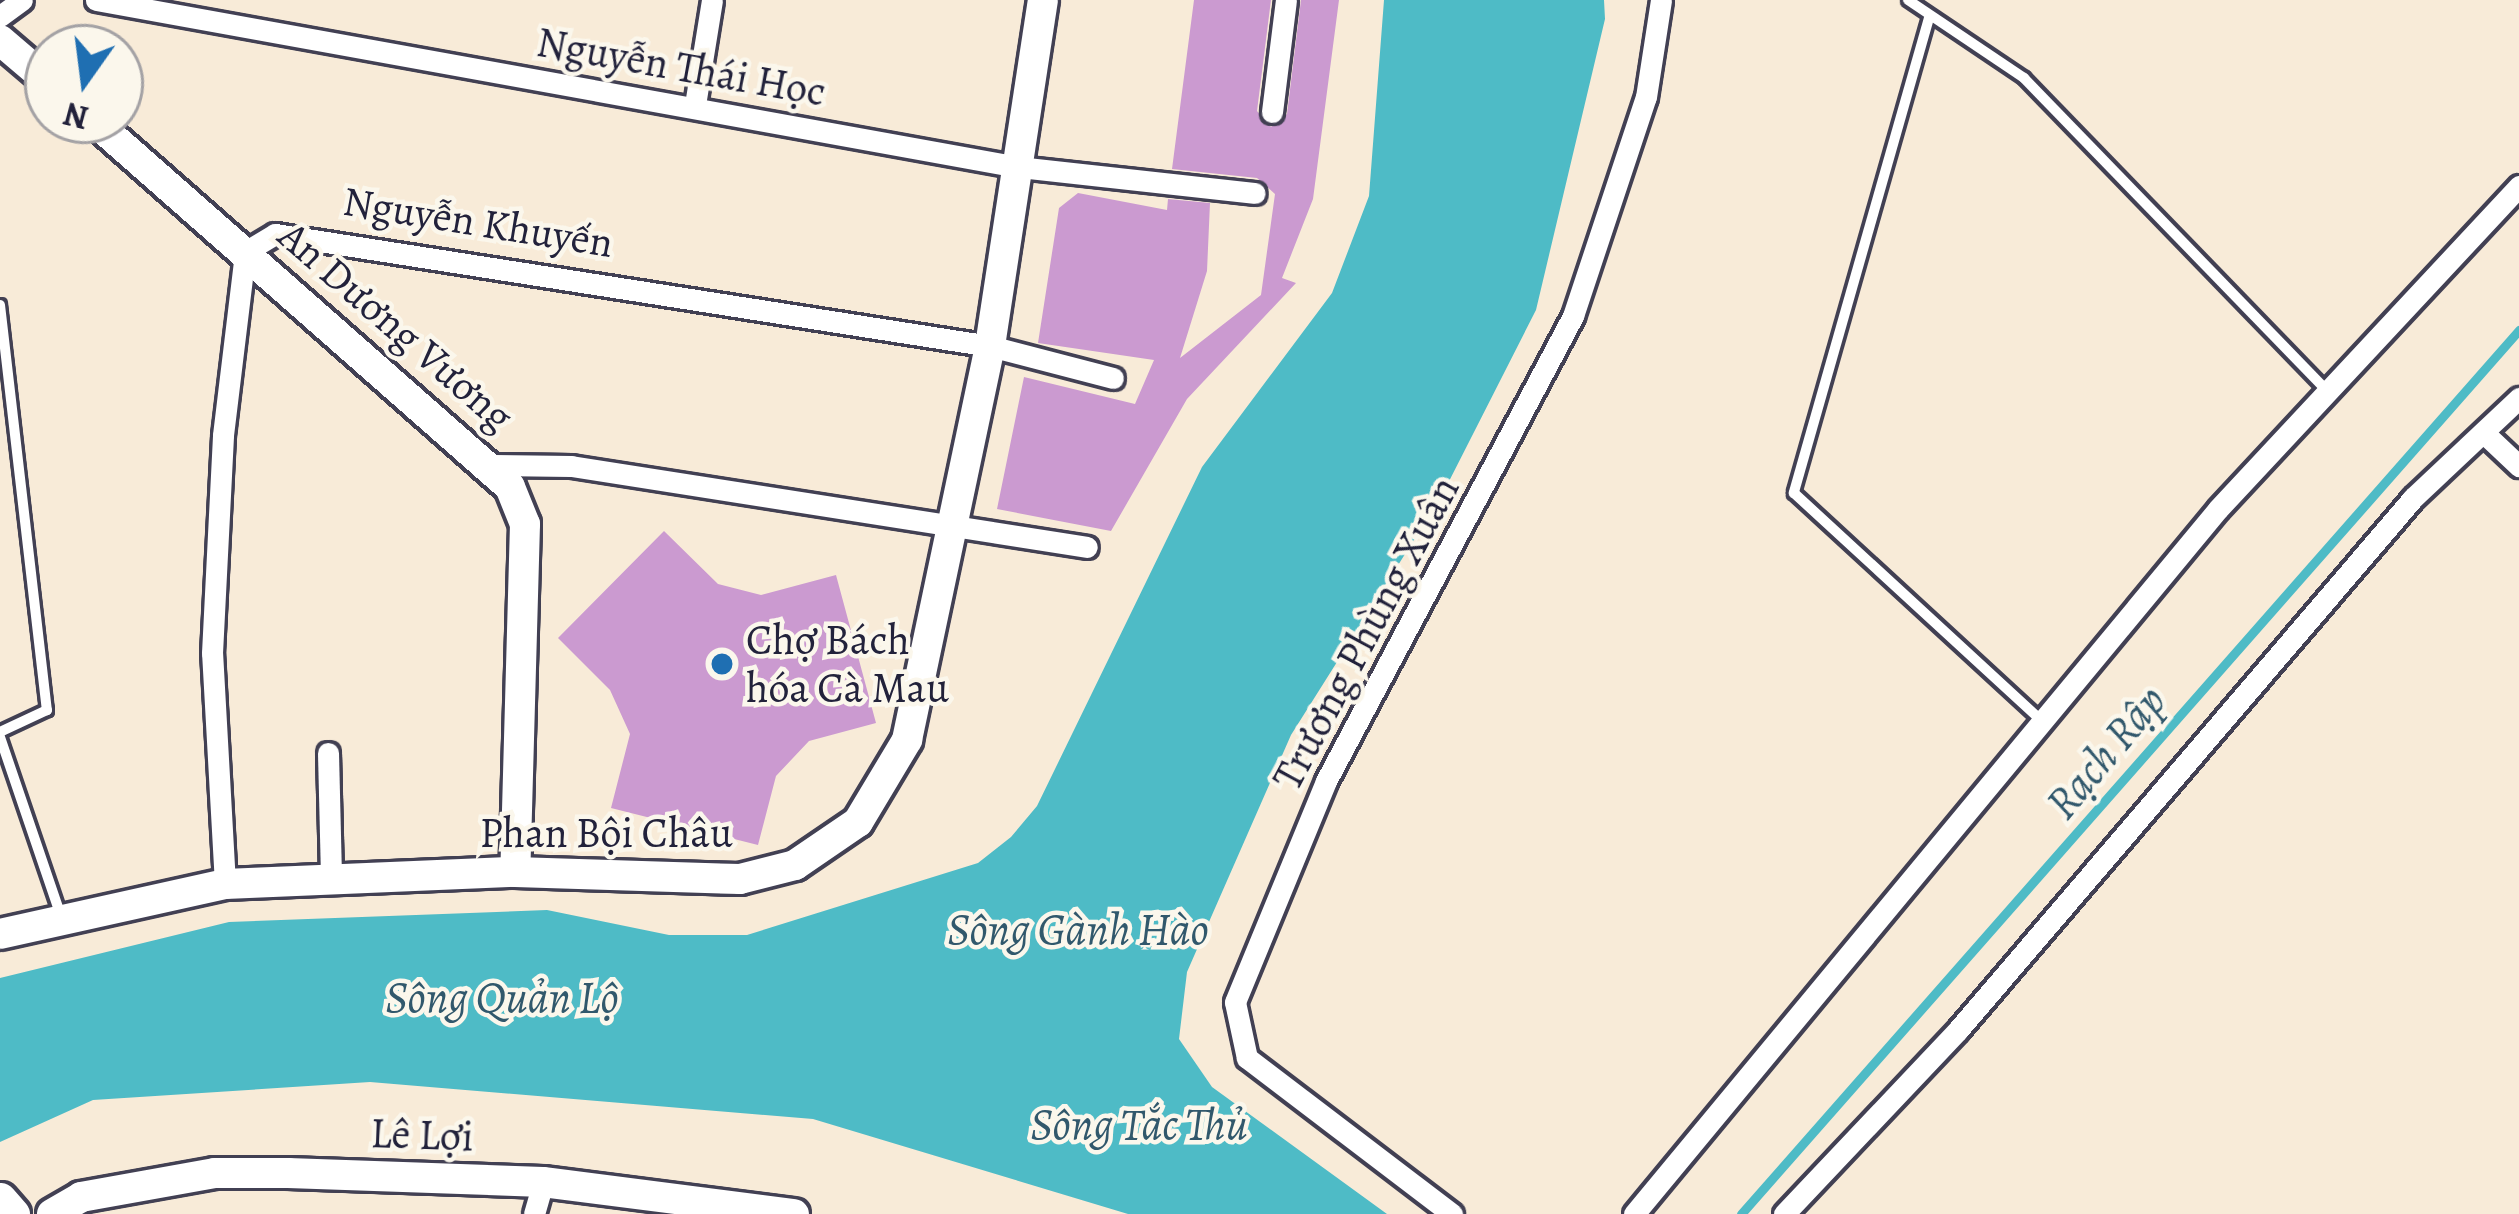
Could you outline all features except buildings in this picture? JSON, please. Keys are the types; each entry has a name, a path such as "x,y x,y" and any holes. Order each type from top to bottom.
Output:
{"main road":[{"path":"0,1198 13,1214"}],"street":[{"path":"0,16 22,0"},
{"name":"Nguyễn Thái Học","path":"96,0 1019,166 1255,194"},
{"path":"695,105 712,0"},
{"name":"Phan Bội Châu","path":"0,934 225,884 515,872 740,879 795,865 858,822 907,740 990,346 1043,0"},
{"path":"1272,112 1286,0"},
{"name":"Trương Phùng Xuân","path":"1452,1214 1247,1058 1235,1002 1327,782 1574,316 1646,97 1661,0"},
{"path":"0,40 24,60"},
{"name":"An Dương Vương","path":"121,144 494,465 525,524 515,872"},
{"path":"1634,1214 2040,719 2328,392 2519,186"},
{"name":"Nguyễn Khuyến","path":"245,252 299,232 990,346 1113,378"},
{"path":"225,884 212,652 245,252"},
{"path":"1784,1214 1958,1030 2413,498 2519,398"},
{"path":"2485,434 2519,466"},
{"path":"494,465 956,521 1087,548"},
{"path":"328,753 332,879"},
{"name":"Lê Lợi","path":"57,1212 215,1173 542,1181 794,1214"},
{"path":"534,1214 542,1181"}],"lane":[{"path":"1908,0 2024,78 2328,392"},
{"path":"1929,18 1794,493 2040,719"},
{"path":"0,305 46,710 0,735 62,917"}],"water":[{"path":"1384,0 1604,0 1605,19 1536,310 1441,497 1291,735 1187,972 1179,1039 1212,1087 1387,1214 1128,1214 813,1119 370,1082 93,1100 0,1142 0,978 229,922 547,910 669,935 747,935 978,863 1011,837 1037,806 1202,467 1332,293 1369,196"}],"waterway":[{"name":"Rạch Rập","path":"1741,1214 2519,330"}],"place":[{"name":"Chợ Bách hóa Cà Mau","path":"722,664"}],"water label":[{"name":"Sông Gành Hào","path":"1078,930"},
{"name":"Sông Quản Lộ","path":"502,998"},
{"name":"Sông Tắc Thủ","path":"1139,1125"}]}
